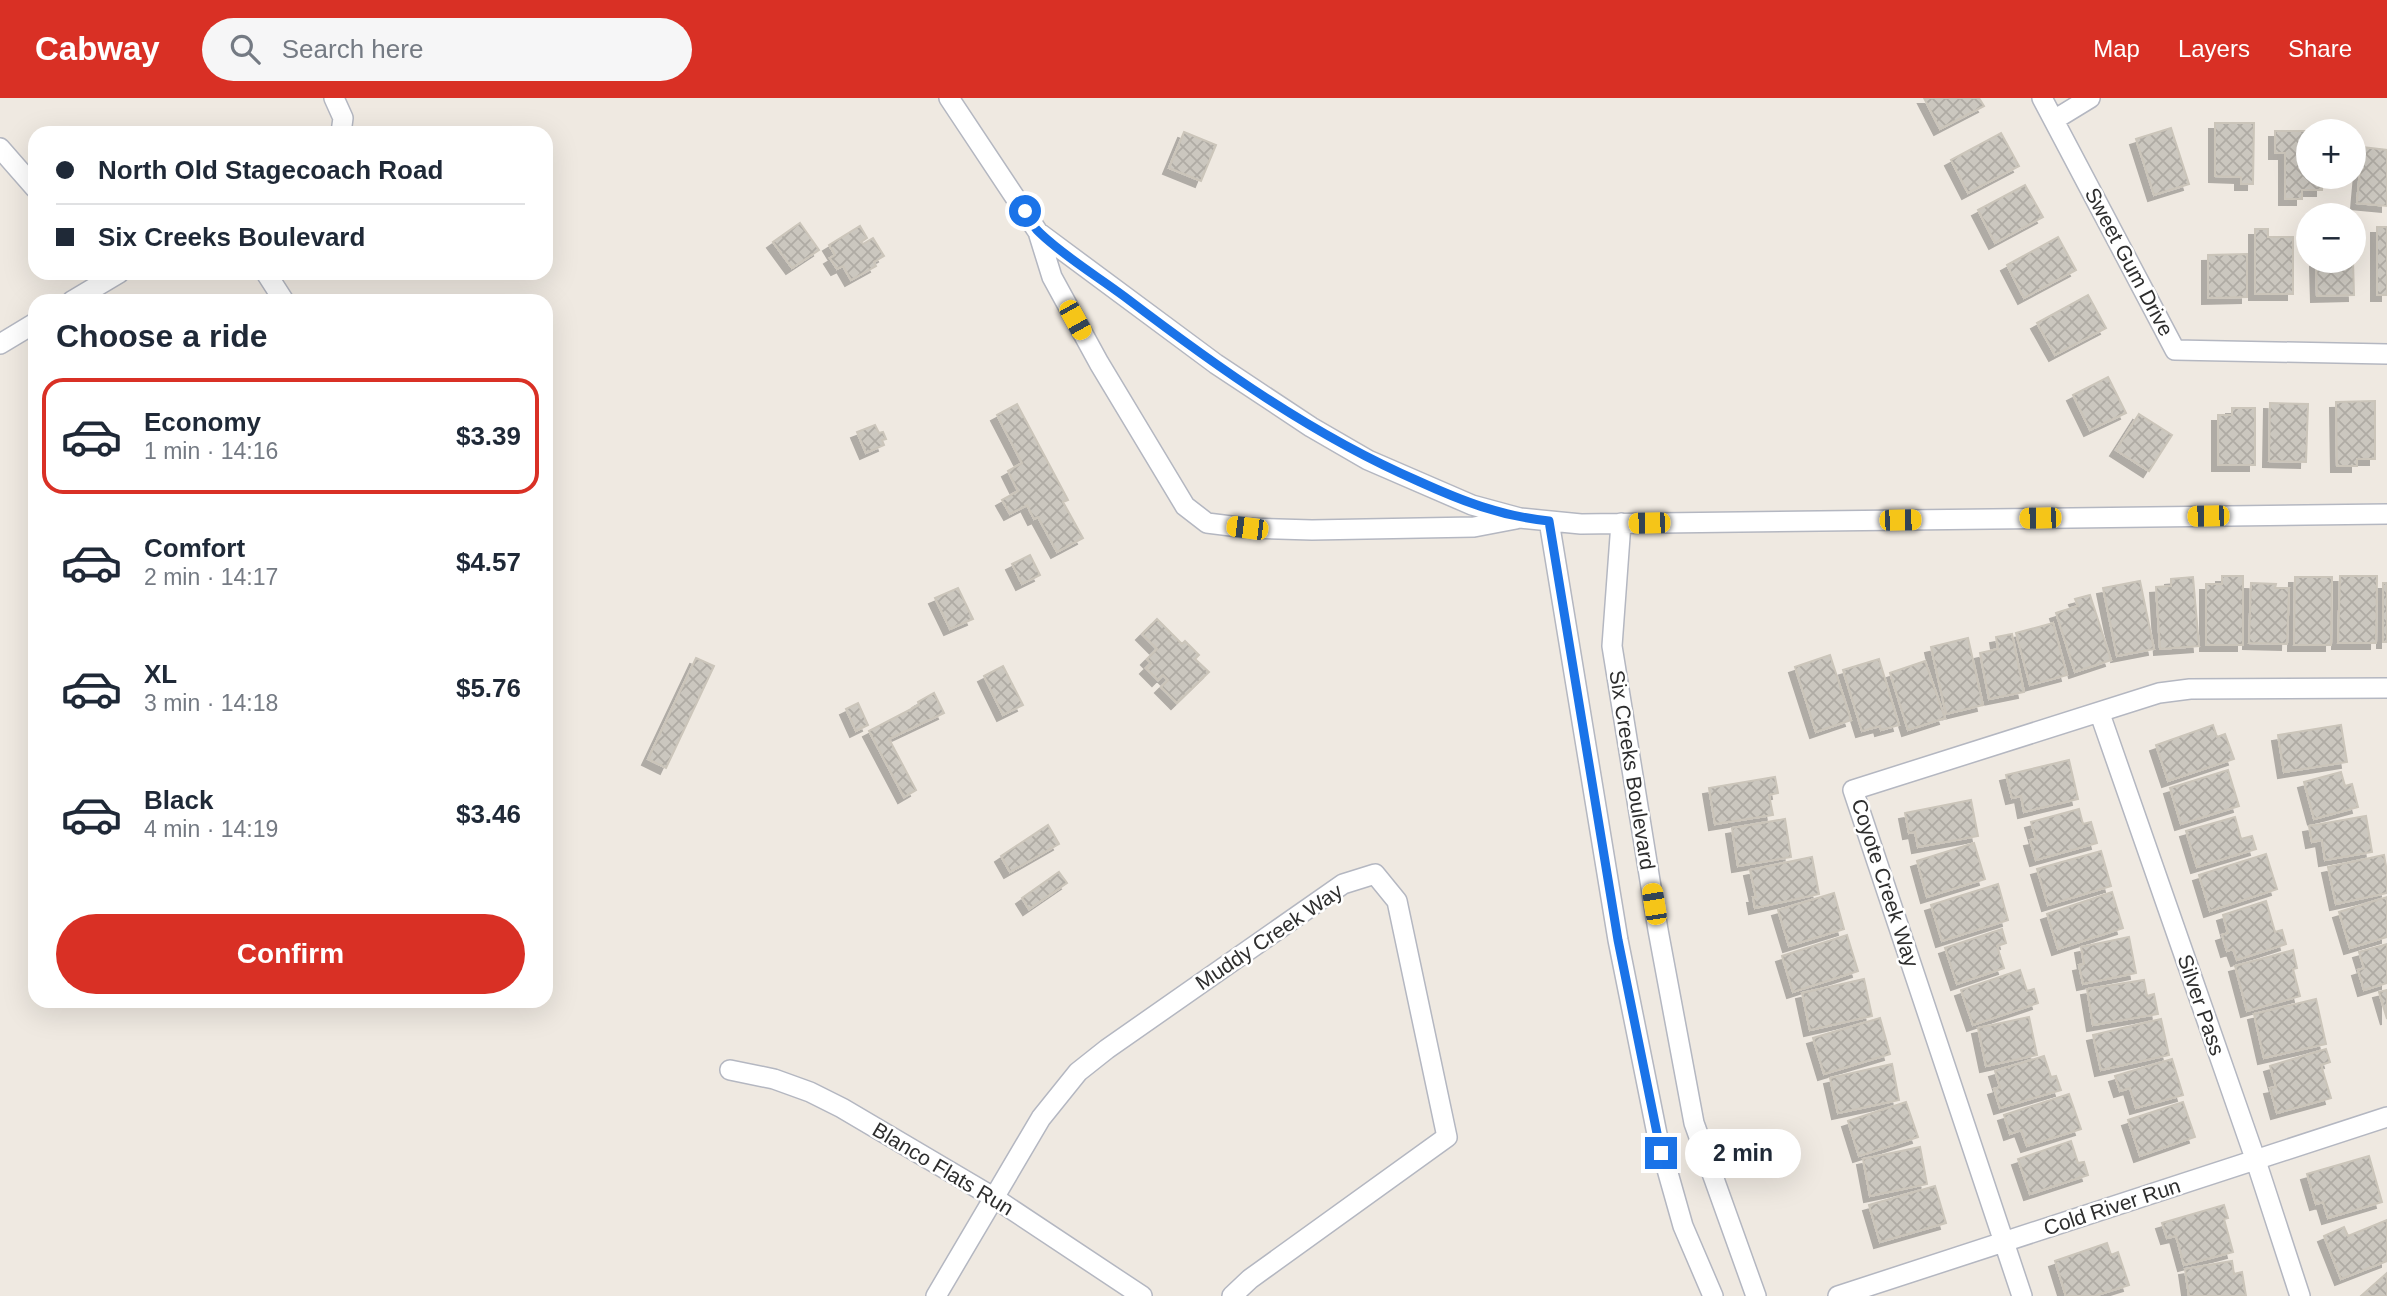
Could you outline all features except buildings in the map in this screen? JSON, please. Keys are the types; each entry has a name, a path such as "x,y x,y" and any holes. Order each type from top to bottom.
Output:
{"street":[{"path":"334,98 343,118 342,126"},
{"path":"948,98 1038,232 1052,277 1099,363 1185,506 1207,523 1247,528 1312,530 1474,527 1520,518"},
{"name":"Sweet Gum Drive","path":"2042,98 2175,350 2387,354"},
{"path":"2053,120 2090,98"},
{"path":"0,148 28,180"},
{"path":"1038,232 1216,364 1368,460 1472,505 1520,518 1581,524 2387,514"},
{"path":"80,294 95,280"},
{"path":"0,344 28,327"},
{"name":"Six Creeks Boulevard","path":"1549,521 1618,940 1657,1134 1684,1226 1713,1296"},
{"name":"Six Creeks Boulevard","path":"1621,523 1612,646 1658,930 1694,1123 1756,1296"},
{"name":"Coyote Creek Way","path":"2022,1296 1853,790 2159,694 2190,689 2387,691"},
{"name":"Silver Pass","path":"2100,714 2256,1161 2300,1296"},
{"name":"Muddy Creek Way","path":"936,1296 1041,1118 1078,1072 1343,884 1375,874 1397,901 1447,1137 1250,1279 1232,1296"},
{"name":"Blanco Flats Run","path":"730,1070 774,1079 810,1092 993,1197 1142,1296"},
{"name":"Cold River Run","path":"1838,1296 2387,1117"}],"route":[{"path":"1025,211 1038,232 1174,334 1311,427 1368,460 1472,505 1520,518 1549,521 1618,940 1661,1153"}]}
